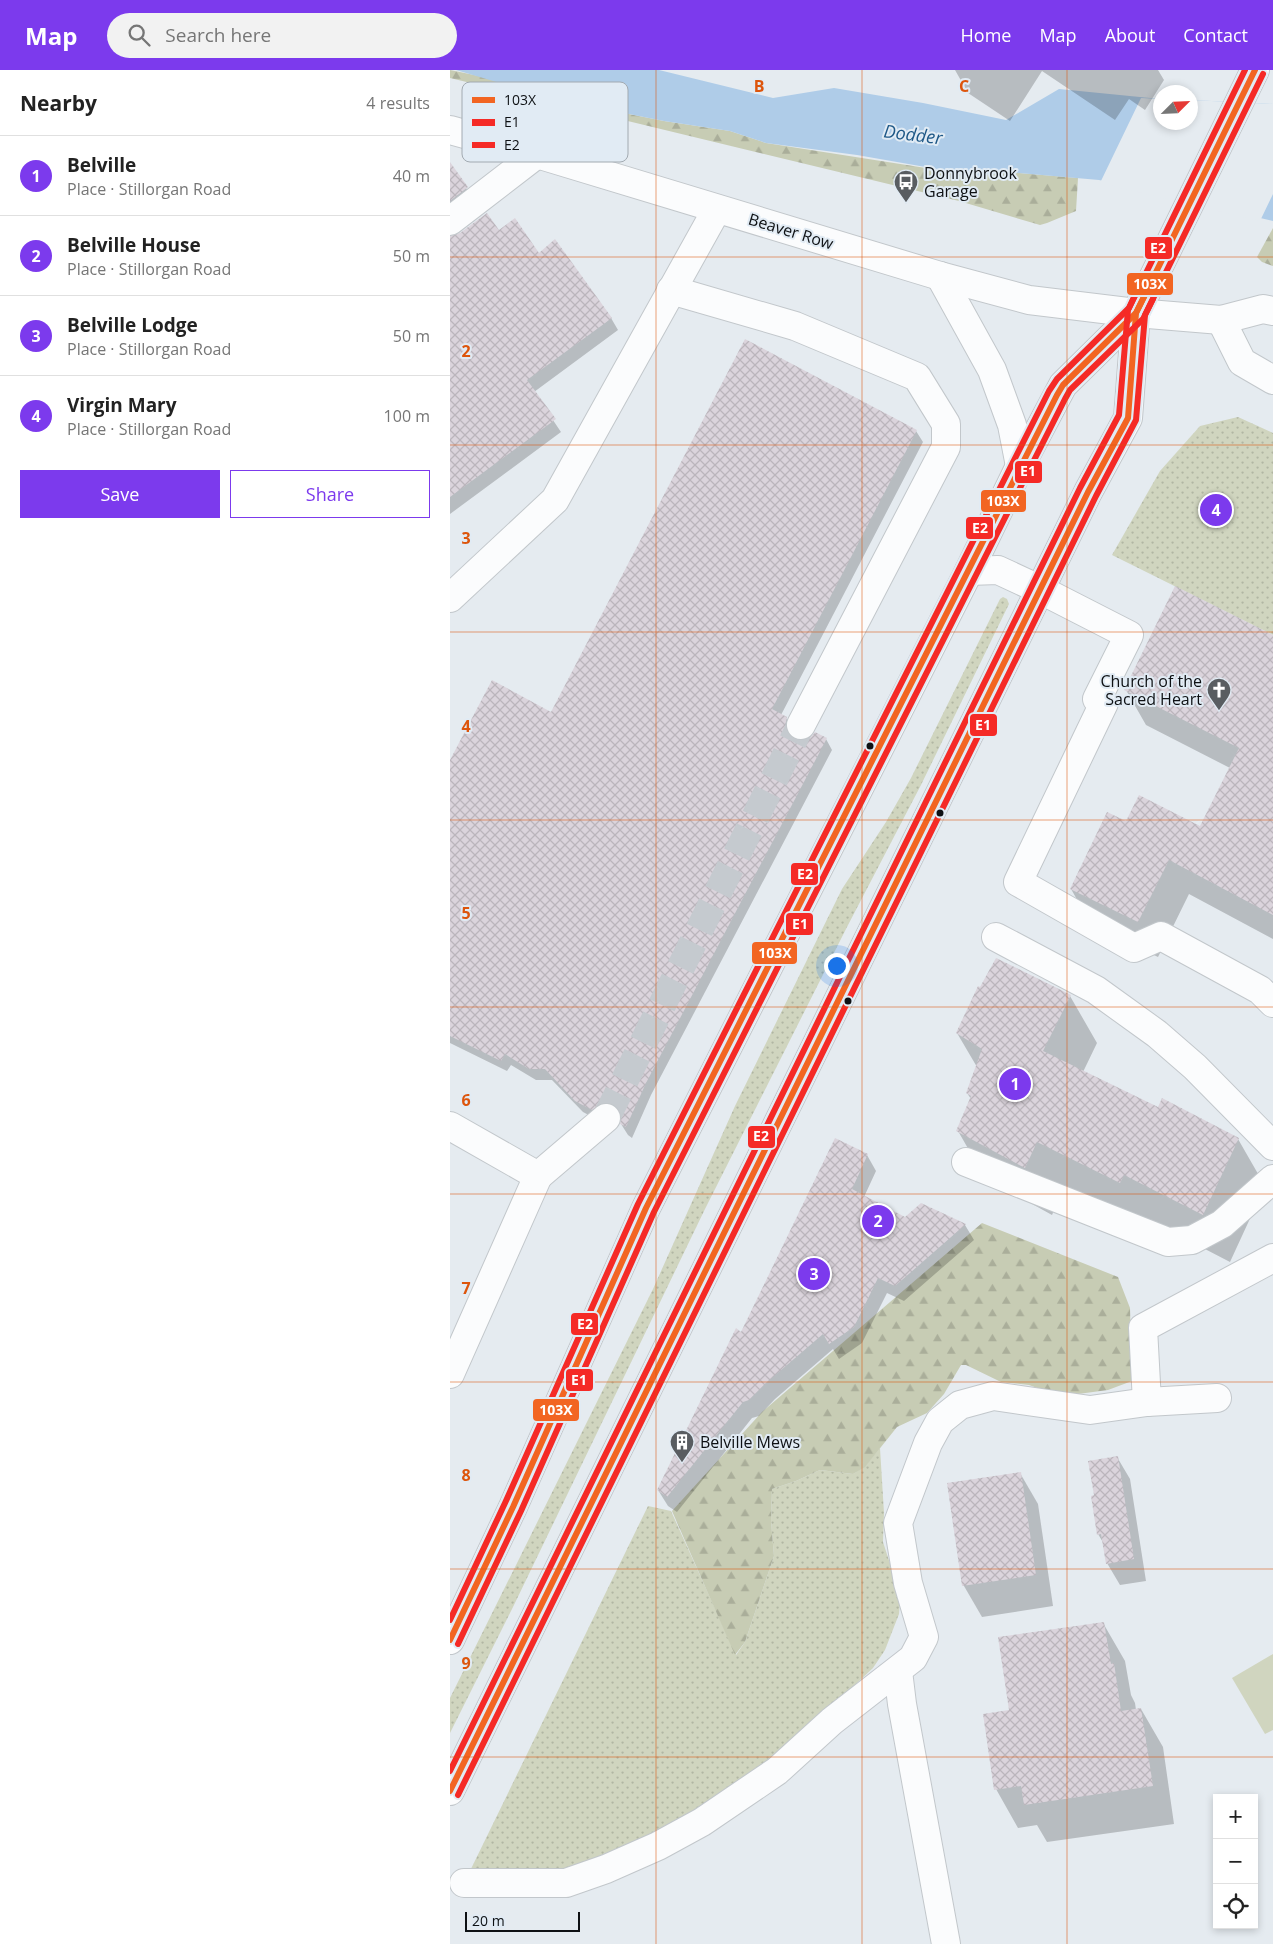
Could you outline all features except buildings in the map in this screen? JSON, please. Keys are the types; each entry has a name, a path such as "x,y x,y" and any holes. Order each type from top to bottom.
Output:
{"main road":[{"path":"1233,70 1241,102"},
{"path":"450,1640 513,1507 646,1208 969,571 1020,466 1063,385 1136,313 1241,102 1255,70"},
{"path":"450,221 527,162"},
{"name":"Beaver Row","path":"564,162 940,276 1029,300 1136,313 1221,320 1263,309 1273,311"},
{"path":"450,598 555,500 717,208"},
{"path":"940,276 992,370 1012,425 1020,466"},
{"path":"671,290 795,326 917,378 946,424 946,447 801,725"},
{"path":"450,1791 1088,492 1128,418 1136,313"},
{"path":"1221,320 1242,362 1273,380"},
{"path":"969,571 998,570 1129,635 1097,699 1104,703 1018,882 1134,948 1161,936 1260,990 1273,1003"},
{"path":"996,937 1096,990 1157,1034 1195,1066 1273,1146"},
{"path":"450,1374 538,1176 606,1118"},
{"path":"450,1126 538,1176"},
{"path":"966,1162 1168,1242 1192,1240 1222,1224 1273,1179"},
{"path":"1147,1402 1143,1328 1268,1261"},
{"path":"464,1883 566,1883 606,1869 658,1846 702,1822 776,1771 832,1721 913,1658 924,1637 908,1583 898,1523 928,1443 940,1421 960,1405 993,1396 1090,1410 1147,1402 1217,1398"},
{"path":"898,1671 902,1704 946,1944"}],"green space":[{"path":"450,70 503,82 467,82 450,78"},
{"path":"628,114 730,131 766,143 977,176 1007,172 1078,178 1076,211 1040,225 959,201 628,121"},
{"path":"1273,228 1273,266 1262,262 1257,257"},
{"path":"1238,417 1273,433 1273,635 1112,555 1160,471 1200,426"},
{"path":"1003,597 1007,599 1009,604 921,785 705,1209 514,1605 450,1733 450,1698 653,1289 735,1106 842,889 886,822 911,778 1000,599"},
{"path":"982,1223 1118,1277 1130,1308 1132,1381 1108,1390 1078,1394 1051,1393 1029,1385 1001,1382 966,1365 961,1365 944,1394 927,1413 897,1427 865,1467 853,1474 820,1470 772,1489 771,1521 774,1556 745,1642 735,1655 672,1511 762,1412"},
{"path":"880,1448 884,1513 883,1542 900,1601 899,1614 885,1650 873,1668 792,1744 656,1836 578,1872 468,1875 648,1506 671,1511 736,1655 745,1642 774,1556 771,1521 772,1489 820,1470 853,1474 865,1466"},
{"path":"1273,1654 1273,1730 1265,1734 1232,1678"}],"water":[{"name":"Dodder","path":"456,70 659,70 773,98 834,88 923,103 1006,120 1059,89 1153,98 1153,130 1198,130 1198,100 1273,104 1273,221 1099,180 1007,172 977,176 857,155 766,143 730,131 628,114 628,82 496,82"}],"pier":[{"path":"1141,98 1153,99 1153,130 1198,130 1198,100 1273,104 1273,194 1260,221 1100,183"}],"tunnel":[{"path":"606,1118 801,725"}],"transit line":[{"name":"E2","path":"450,1771 1080,488 1119,415 1128,310 1245,70"},
{"name":"103X","path":"450,1791 1088,492 1128,418 1136,313 1255,70"},
{"name":"E1","path":"458,1795 1096,496 1136,420 1145,315 1263,74"},
{"name":"E2","path":"450,1620 505,1503 638,1204 1049,391 1057,379 1129,308 1137,291"},
{"name":"103X","path":"450,1640 513,1507 646,1208 1057,395 1063,385 1136,313 1145,295"},
{"name":"E1","path":"458,1644 521,1511 654,1212 1065,399 1070,390 1143,319 1153,299"}],"place":[{"name":"Donnybrook Garage","path":"906,203"},
{"name":"Virgin Mary","path":"1216,510"},
{"name":"Church of the Sacred Heart","path":"1219,711"},
{"name":"Belville","path":"1015,1084"},
{"name":"Belville House","path":"878,1221"},
{"name":"Belville Lodge","path":"814,1274"},
{"name":"Belville Mews","path":"682,1463"}]}
